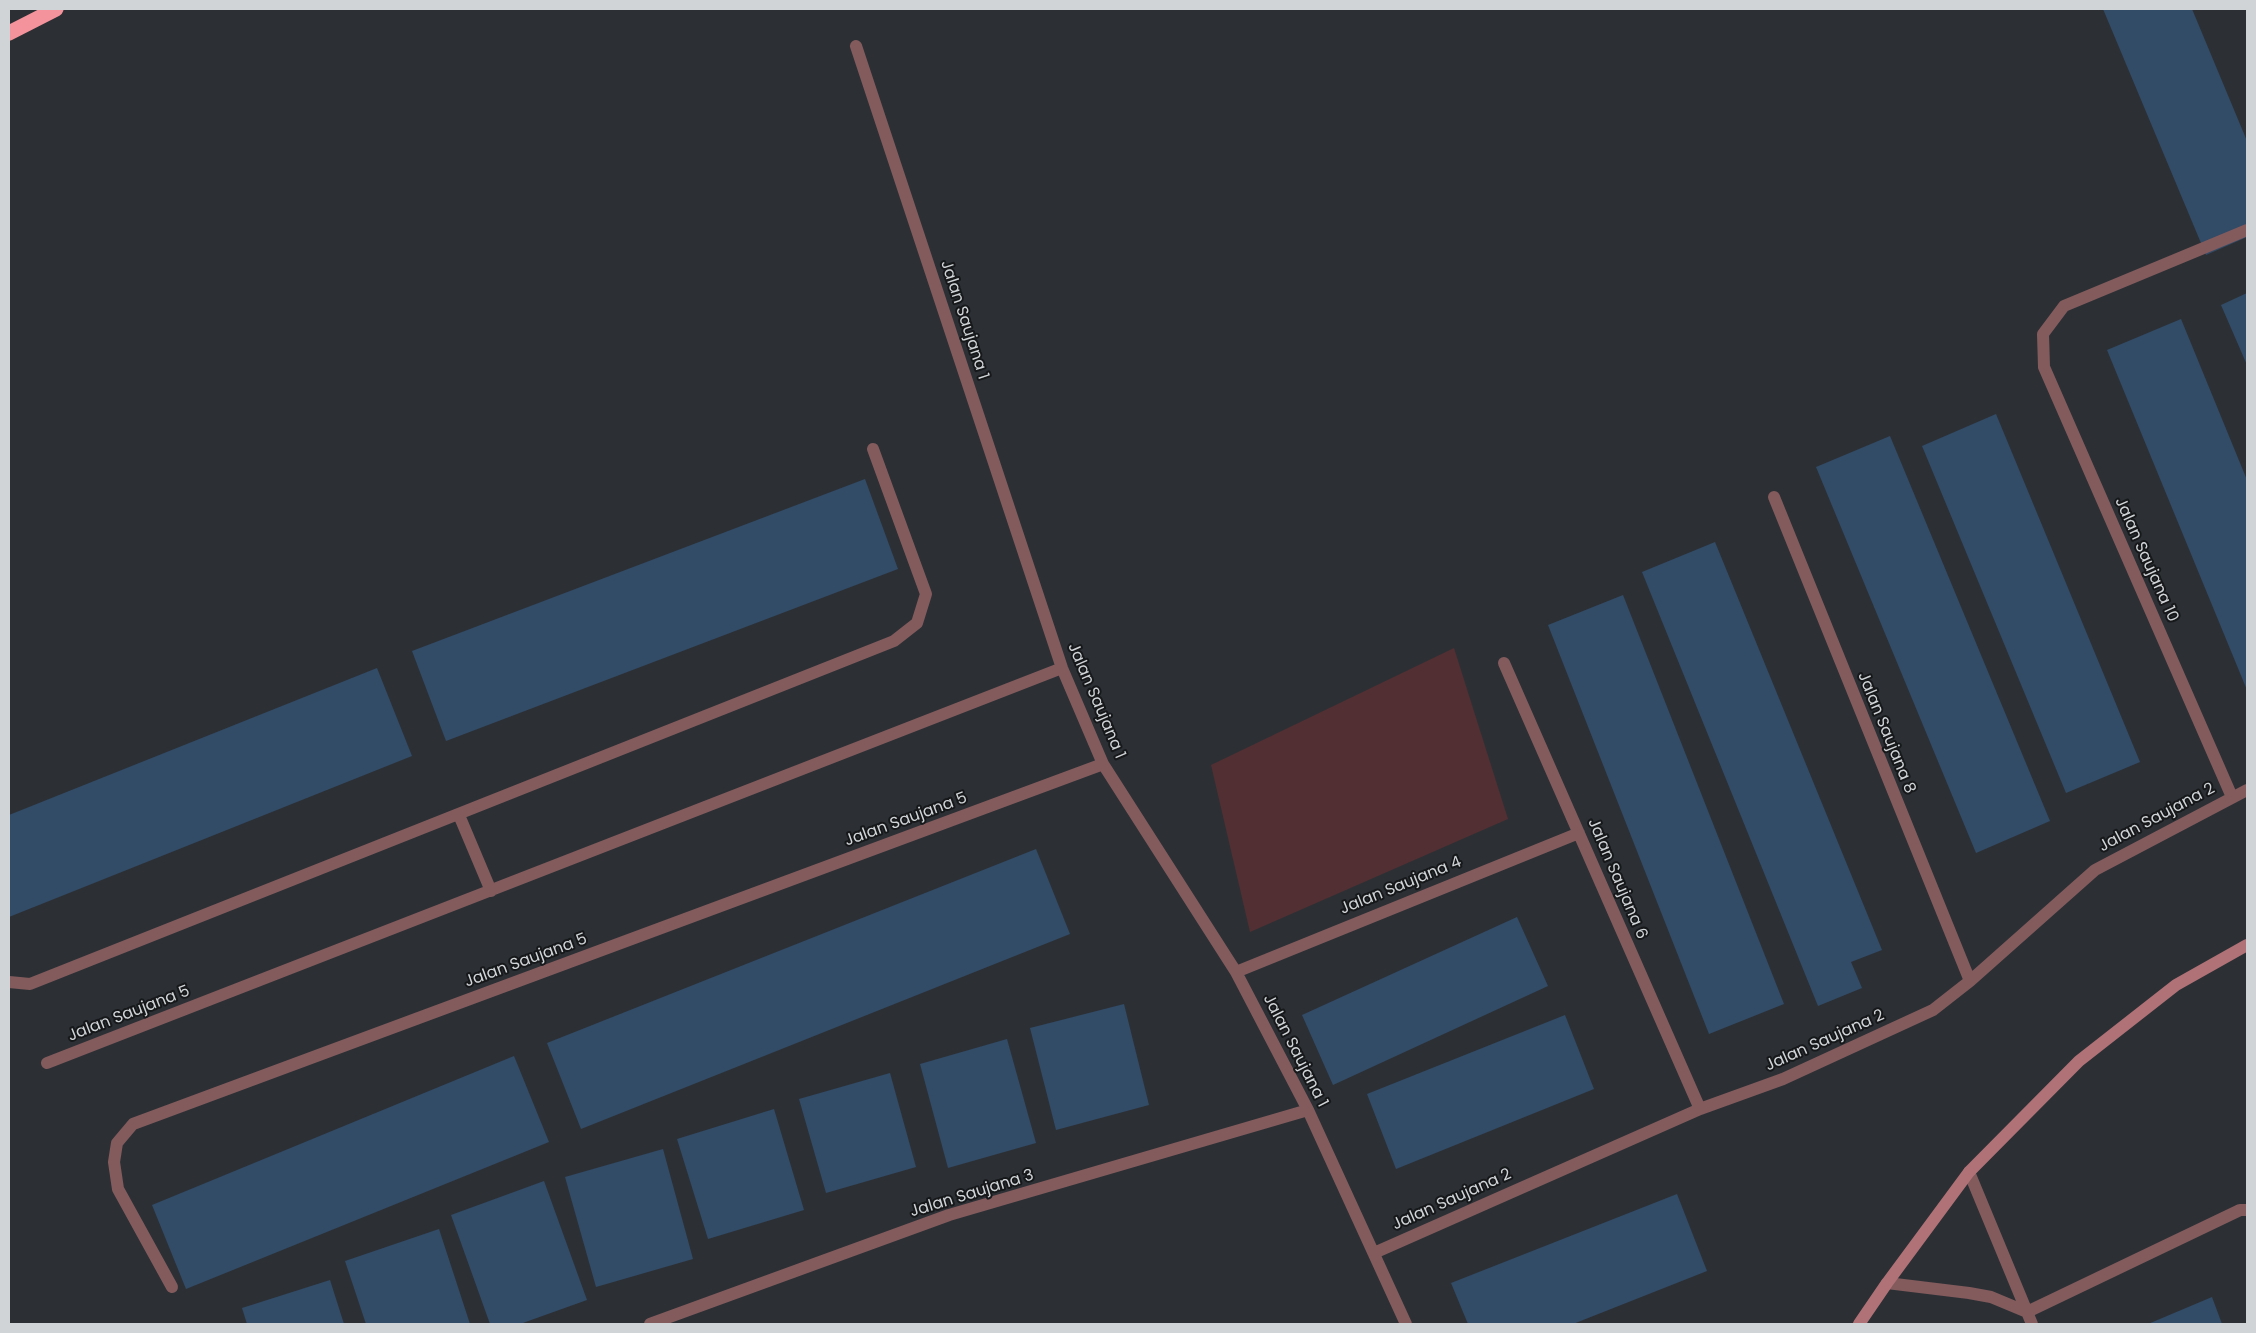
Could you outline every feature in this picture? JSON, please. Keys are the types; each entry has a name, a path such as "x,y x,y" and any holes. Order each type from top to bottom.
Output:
{"highway":[{"path":"9,33 56,9"}],"street":[{"name":"Jalan Saujana 1","path":"856,46 1062,668 1103,764 1236,972 1308,1110 1406,1324"},
{"name":"Jalan Saujana 10","path":"2232,797 2044,367 2043,334 2064,306 2247,230"},
{"path":"9,982 30,984 894,641 917,623 926,594 874,449"},
{"name":"Jalan Saujana 8","path":"1774,497 1970,981"},
{"name":"Jalan Saujana 6","path":"1504,662 1700,1109"},
{"name":"Jalan Saujana 5","path":"47,1063 1062,668"},
{"name":"Jalan Saujana 5","path":"172,1288 118,1189 114,1162 117,1143 133,1124 1103,764"},
{"name":"Jalan Saujana 2","path":"1374,1252 1700,1109 1782,1079 1933,1010 1970,981 2095,870 2247,790"},
{"path":"459,815 491,891"},
{"name":"Jalan Saujana 4","path":"1236,972 1580,833"},
{"path":"1859,1324 1887,1283 1970,1172 2079,1061 2176,985 2247,944"},
{"name":"Jalan Saujana 3","path":"650,1324 949,1215 1308,1110"},
{"path":"1970,1172 2029,1318"},
{"path":"2029,1318 2240,1210 2247,1210"},
{"path":"1887,1283 1969,1292 1991,1297 2029,1318"}],"shaded area":[{"path":"1454,648 1508,819 1250,932 1211,765"}],"building":[{"path":"2103,9 2192,9 2247,141 2247,237 2206,255"},
{"path":"2247,293 2247,365 2221,305"},
{"path":"2181,319 2247,480 2247,690 2107,350"},
{"path":"1996,414 2140,762 2066,793 1922,446"},
{"path":"1890,436 2050,821 1976,853 1816,467"},
{"path":"865,479 898,569 446,741 412,651"},
{"path":"1715,542 1882,950 1851,962 1862,988 1818,1006 1642,572"},
{"path":"1623,595 1784,1004 1709,1034 1548,625"},
{"path":"377,668 412,756 9,917 9,815"},
{"path":"1036,849 1070,934 581,1129 547,1043"},
{"path":"1517,917 1548,986 1333,1085 1302,1015"},
{"path":"1124,1004 1149,1105 1056,1130 1030,1028"},
{"path":"1565,1015 1594,1089 1396,1169 1367,1094"},
{"path":"1007,1039 1036,1143 948,1168 920,1064"},
{"path":"514,1056 549,1142 186,1289 152,1205"},
{"path":"890,1073 916,1167 826,1193 799,1099"},
{"path":"774,1109 804,1210 708,1239 677,1139"},
{"path":"663,1149 693,1259 596,1287 565,1177"},
{"path":"544,1181 587,1300 520,1324 490,1324 451,1215"},
{"path":"1677,1194 1707,1271 1573,1324 1468,1324 1451,1283"},
{"path":"439,1229 470,1324 366,1324 345,1261"},
{"path":"330,1280 344,1324 247,1324 242,1308"},
{"path":"2212,1297 2222,1324 2148,1324"}]}
